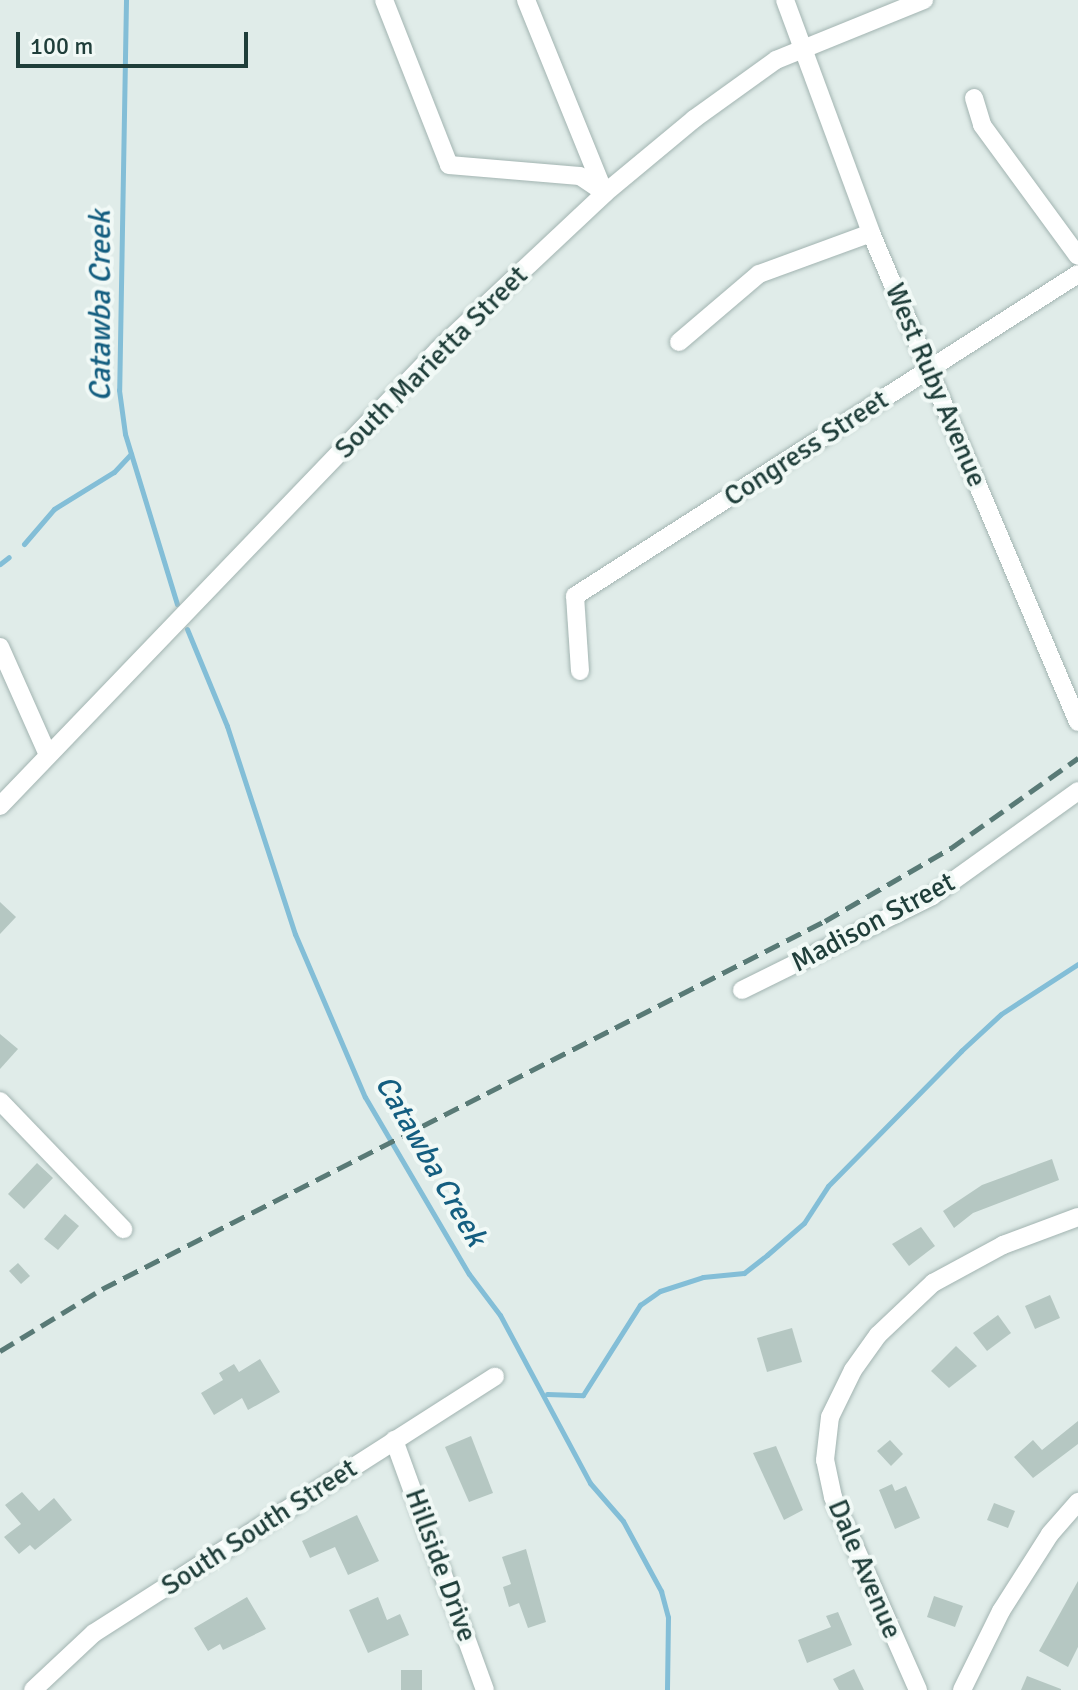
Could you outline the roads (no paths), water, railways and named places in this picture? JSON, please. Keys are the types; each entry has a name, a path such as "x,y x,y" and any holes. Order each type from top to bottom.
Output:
{"street":[{"path":"384,0 449,165 580,176 605,193"},
{"path":"526,0 589,166 605,193"},
{"name":"West Ruby Avenue","path":"785,0 871,233 1078,722"},
{"name":"South Marietta Street","path":"0,806 438,350 605,193 694,119 803,46 924,0"},
{"path":"974,98 982,125 1078,256"},
{"path":"679,342 759,274 871,233"},
{"name":"Congress Street","path":"580,671 575,596 1078,274"},
{"path":"0,647 48,755"},
{"name":"Madison Street","path":"742,990 932,896 1078,791"},
{"path":"0,1101 123,1229"},
{"name":"Dale Avenue","path":"918,1690 833,1497 825,1444 834,1405 853,1370 909,1304 963,1266 1078,1217"},
{"name":"South South Street","path":"33,1690 94,1633 495,1377"},
{"name":"Hillside Drive","path":"394,1440 485,1690"},
{"path":"962,1690 1001,1611 1050,1534 1078,1502"}],"waterway":[{"name":"Catawba Creek","path":"126,0 119,390 125,434 177,604"},
{"path":"24,544 54,509 114,472 131,454"},
{"path":"0,564 9,557"},
{"name":"Catawba Creek","path":"187,629 227,726 295,934 365,1097 469,1274 500,1315 590,1483 623,1521 661,1591 668,1617 667,1690"},
{"path":"547,1394 583,1395 640,1305 660,1291 703,1277 744,1273 767,1255 804,1223 828,1186 961,1051 1001,1014 1078,964"}],"railway":[{"path":"0,1351 102,1289 825,921 951,848 1078,758"}]}
